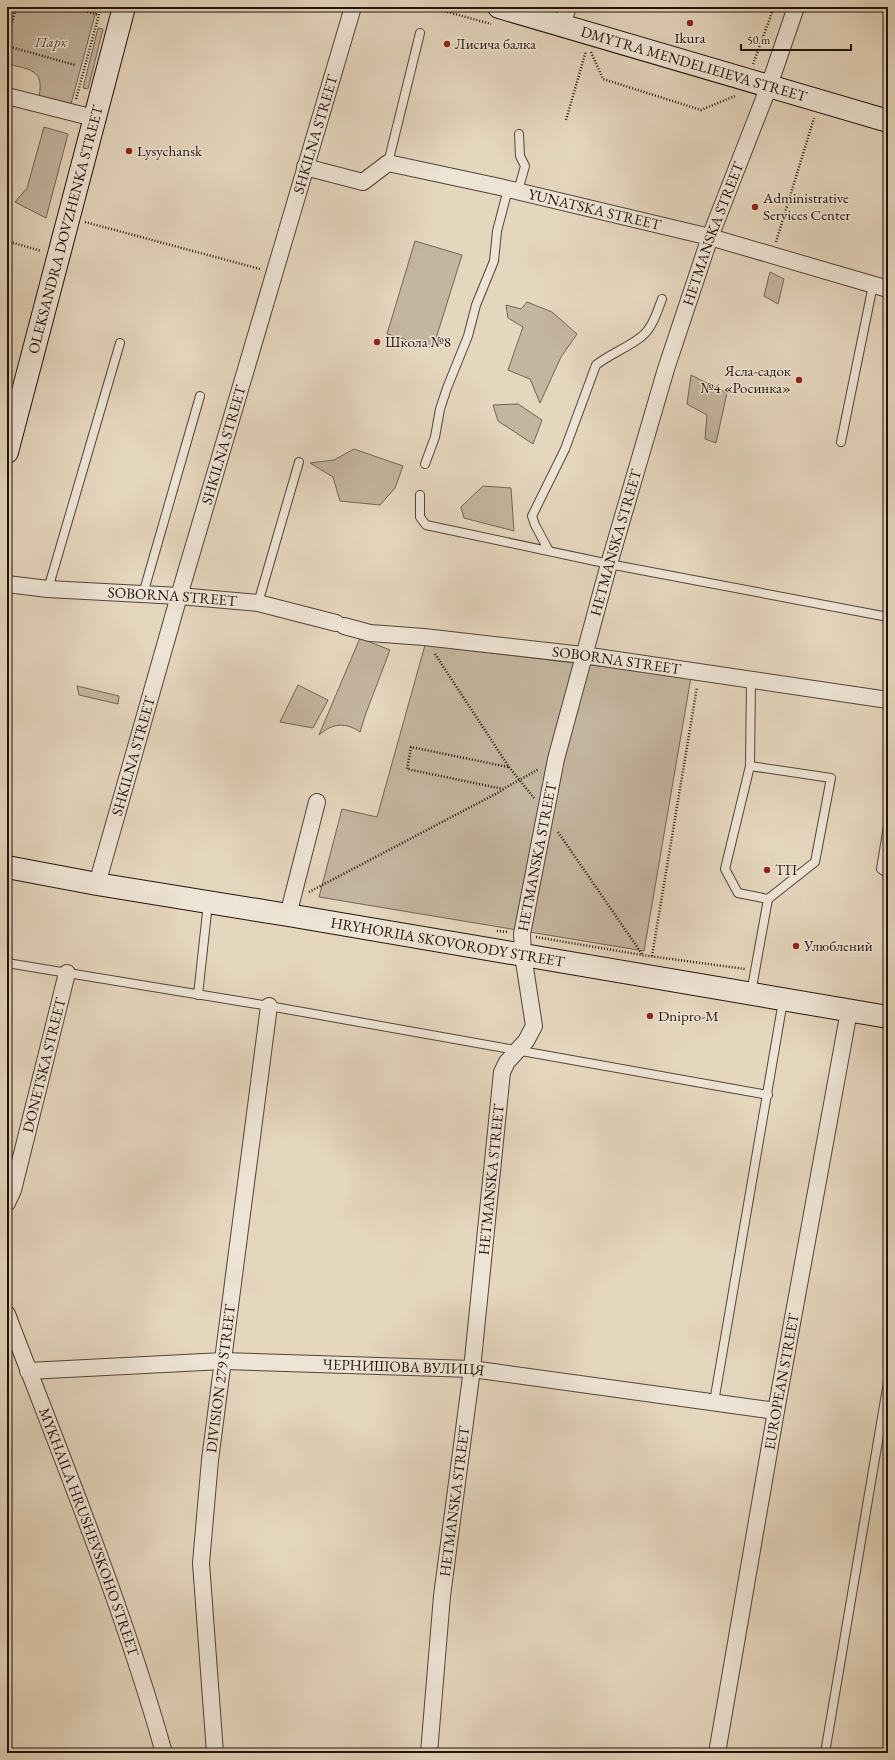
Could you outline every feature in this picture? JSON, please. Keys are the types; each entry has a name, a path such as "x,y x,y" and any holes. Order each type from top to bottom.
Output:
{"street":[{"name":"OLEKSANDRA DOVZHENKA STREET","path":"7,452 124,7"},
{"name":"SHKILNA STREET","path":"97,884 179,596 305,167 354,7"},
{"name":"DMYTRA MENDELIEIEVA STREET","path":"499,7 565,16 769,86 888,121"},
{"name":"HETMANSKA STREET","path":"429,1753 442,1596 472,1369 502,1072 507,1062 526,1041 534,1026 522,955 522,934 556,760 608,564 666,369 710,237 769,86 796,7"},
{"path":"7,96 94,118"},
{"path":"305,167 363,182 388,163"},
{"name":"YUNATSKA STREET","path":"388,163 513,190 710,237 880,287"},
{"name":"SOBORNA STREET","path":"7,584 48,589 179,596 258,603 370,633 424,637 583,655 700,671 888,700"},
{"path":"290,908 318,802"},
{"name":"HRYHORIIA SKOVORODY STREET","path":"7,867 97,884 208,902 290,908 522,955 888,1017"},
{"name":"DONETSKA STREET","path":"7,1203 13,1190 67,973"},
{"name":"DIVISION 279 STREET","path":"215,1753 201,1563 210,1460 269,1006"},
{"name":"EUROPEAN STREET","path":"717,1753 776,1411 849,1011"},
{"name":"MYKHAILA HRUSHEVSKOHO STREET","path":"7,1314 64,1458 144,1680 164,1753"},
{"name":"ЧЕРНИШОВА ВУЛИЦЯ","path":"28,1370 223,1361 472,1369 776,1411"}],"lane":[{"path":"388,163 420,33"},
{"path":"425,464 435,437 440,409 447,388 466,343 476,305 494,261 498,231 513,190 525,166 520,156 519,134"},
{"path":"841,442 880,287"},
{"path":"548,551 532,516 565,449 596,365 606,357 642,337 651,325 662,299"},
{"path":"48,589 120,343"},
{"path":"143,594 200,396"},
{"path":"258,603 298,462"},
{"path":"420,495 420,517 426,525 608,564 888,617"},
{"path":"751,680 750,766 725,869 738,893 768,899"},
{"path":"750,766 830,778 815,862 768,899 751,994"},
{"path":"888,826 881,869 888,874"},
{"path":"198,995 208,902"},
{"path":"7,963 269,1006 768,1095"},
{"path":"714,1402 768,1095 777,1030 784,1000"},
{"path":"825,1753 888,1382"}],"path":[{"path":"7,43 16,7"},
{"path":"70,7 99,15"},
{"path":"89,12 90,7"},
{"path":"72,112 101,7"},
{"path":"752,68 774,7"},
{"path":"7,46 75,64"},
{"path":"566,120 586,51"},
{"path":"591,52 603,79 701,110 735,96"},
{"path":"771,256 814,118"},
{"path":"69,218 274,273"},
{"path":"7,241 59,255"},
{"path":"652,956 700,671"},
{"path":"504,789 407,769 411,746 509,767"},
{"path":"290,908 556,760"}],"green space":[{"name":"Парк","path":"7,7 97,7 71,104 39,96 40,87 37,75 28,69 7,64"},
{"path":"98,28 103,29 88,89 83,88"},
{"path":"44,127 68,134 46,218 15,202 27,188"},
{"path":"415,241 462,255 433,348 387,334"},
{"path":"770,272 784,279 778,304 764,296"},
{"path":"527,302 552,312 577,334 561,357 540,403 530,379 508,370 523,327 508,318 506,305 521,309"},
{"path":"691,375 727,393 716,443 705,439 707,415 687,404"},
{"path":"518,404 542,420 533,444 498,421 493,405"},
{"path":"354,449 403,466 395,488 380,505 340,501 333,477 310,463 334,460"},
{"path":"483,486 511,488 514,531 464,518 461,507"},
{"path":"360,638 390,650 360,732 344,725 339,725 329,728 319,735"},
{"path":"425,645 691,677 644,951 319,897 342,809 377,817"},
{"path":"298,685 328,700 313,728 280,722"},
{"path":"77,686 119,696 118,704 79,695"}],"place":[{"name":"Ikura","path":"690,23"},
{"name":"Лисича балка","path":"447,44"},
{"name":"Lysychansk","path":"129,151"},
{"name":"Administrative Services Center","path":"755,207"},
{"name":"Школа №8","path":"377,342"},
{"name":"Ясла-садок №4 «Росинка»","path":"799,380"},
{"name":"ТП","path":"767,870"},
{"name":"Улюблений","path":"796,946"},
{"name":"Dnipro-M","path":"650,1016"}]}
